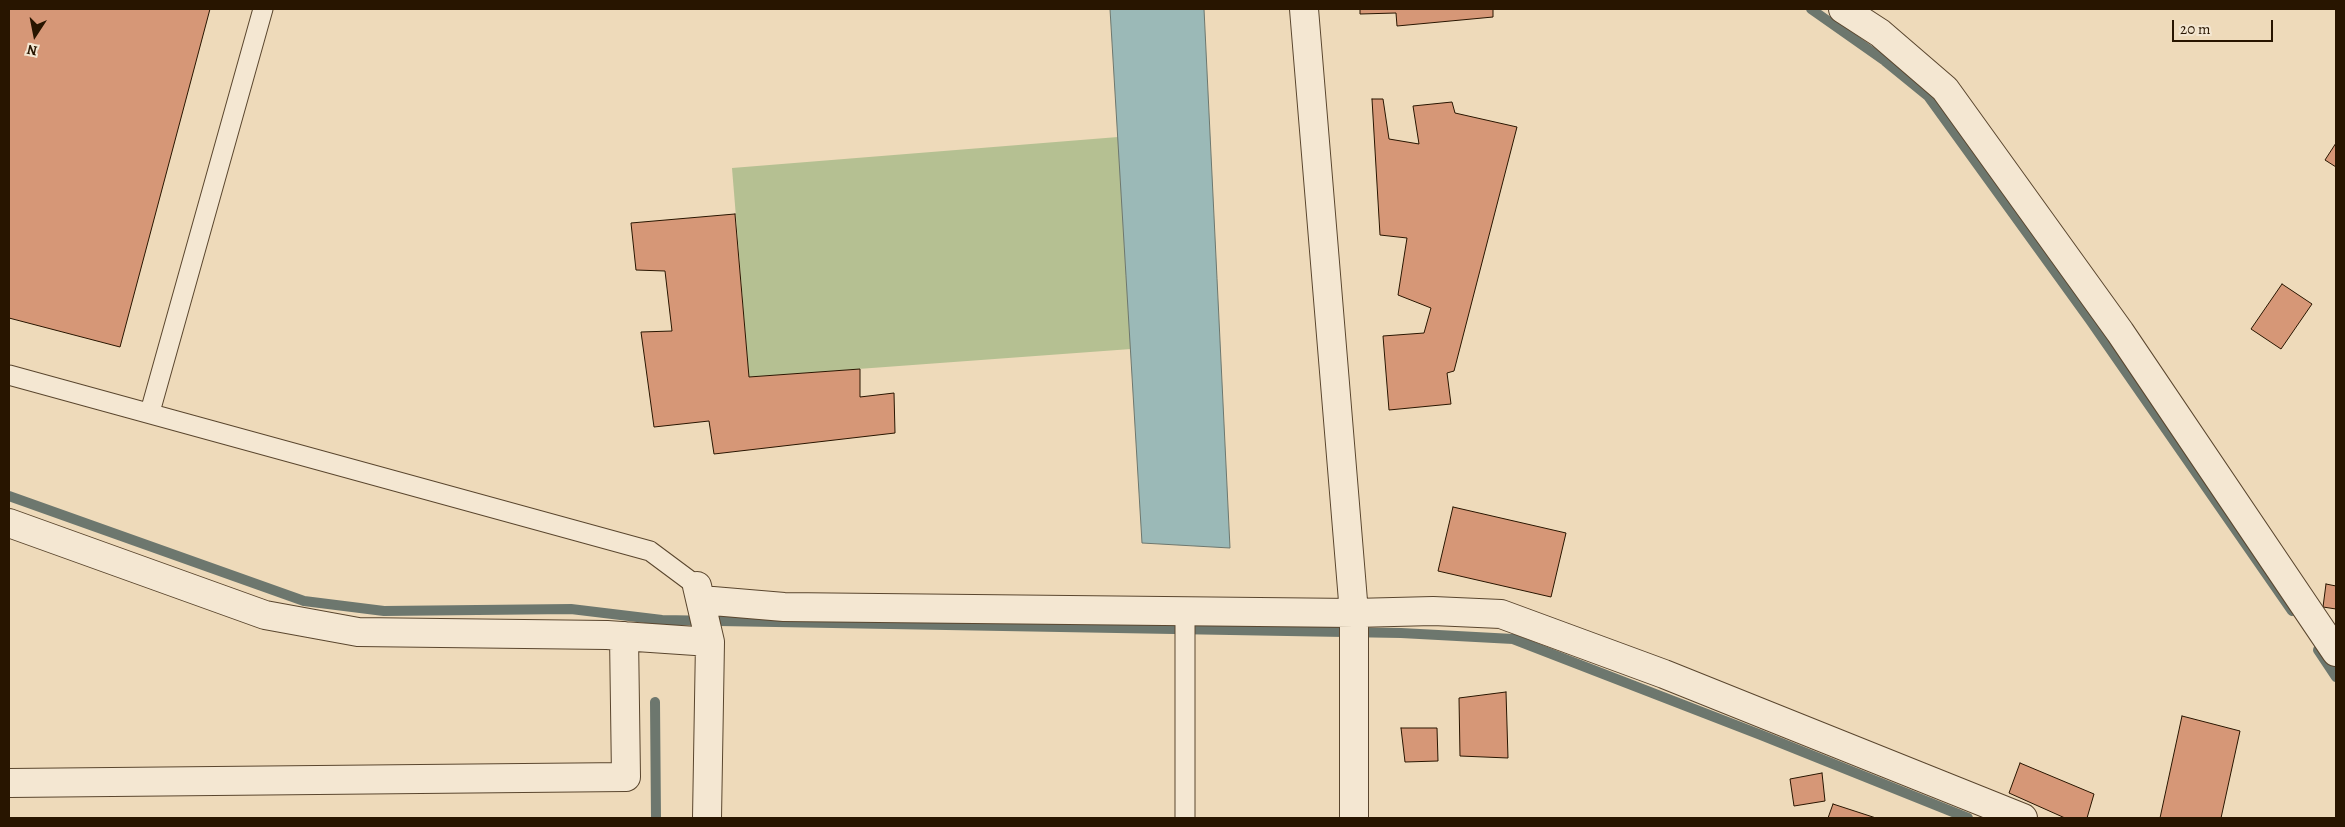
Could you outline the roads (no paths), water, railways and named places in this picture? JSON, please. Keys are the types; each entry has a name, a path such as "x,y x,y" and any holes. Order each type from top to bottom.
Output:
{"street":[{"path":"1304,9 1354,614 1354,818"},
{"path":"1843,9 1880,33 1945,89 2120,332 2336,652"},
{"path":"9,523 265,615 358,632 624,636 710,642"},
{"path":"706,818 710,642 699,593 784,606 1354,614 1433,611 1501,614 1664,674 2023,818"},
{"path":"9,783 626,777 624,636"}],"lane":[{"path":"150,412 263,9"},
{"path":"9,375 150,412 650,551 699,593"},
{"path":"1185,611 1185,818"}],"water":[{"path":"1110,9 1204,9 1230,548 1142,543"}],"waterway":[{"path":"1811,9 1885,61 1928,96 2090,320 2292,611"},
{"path":"9,496 304,601 384,611 571,609 662,620 1401,633 1513,639 1968,818"},
{"path":"2318,650 2336,677"},
{"path":"655,702 656,818"}]}
